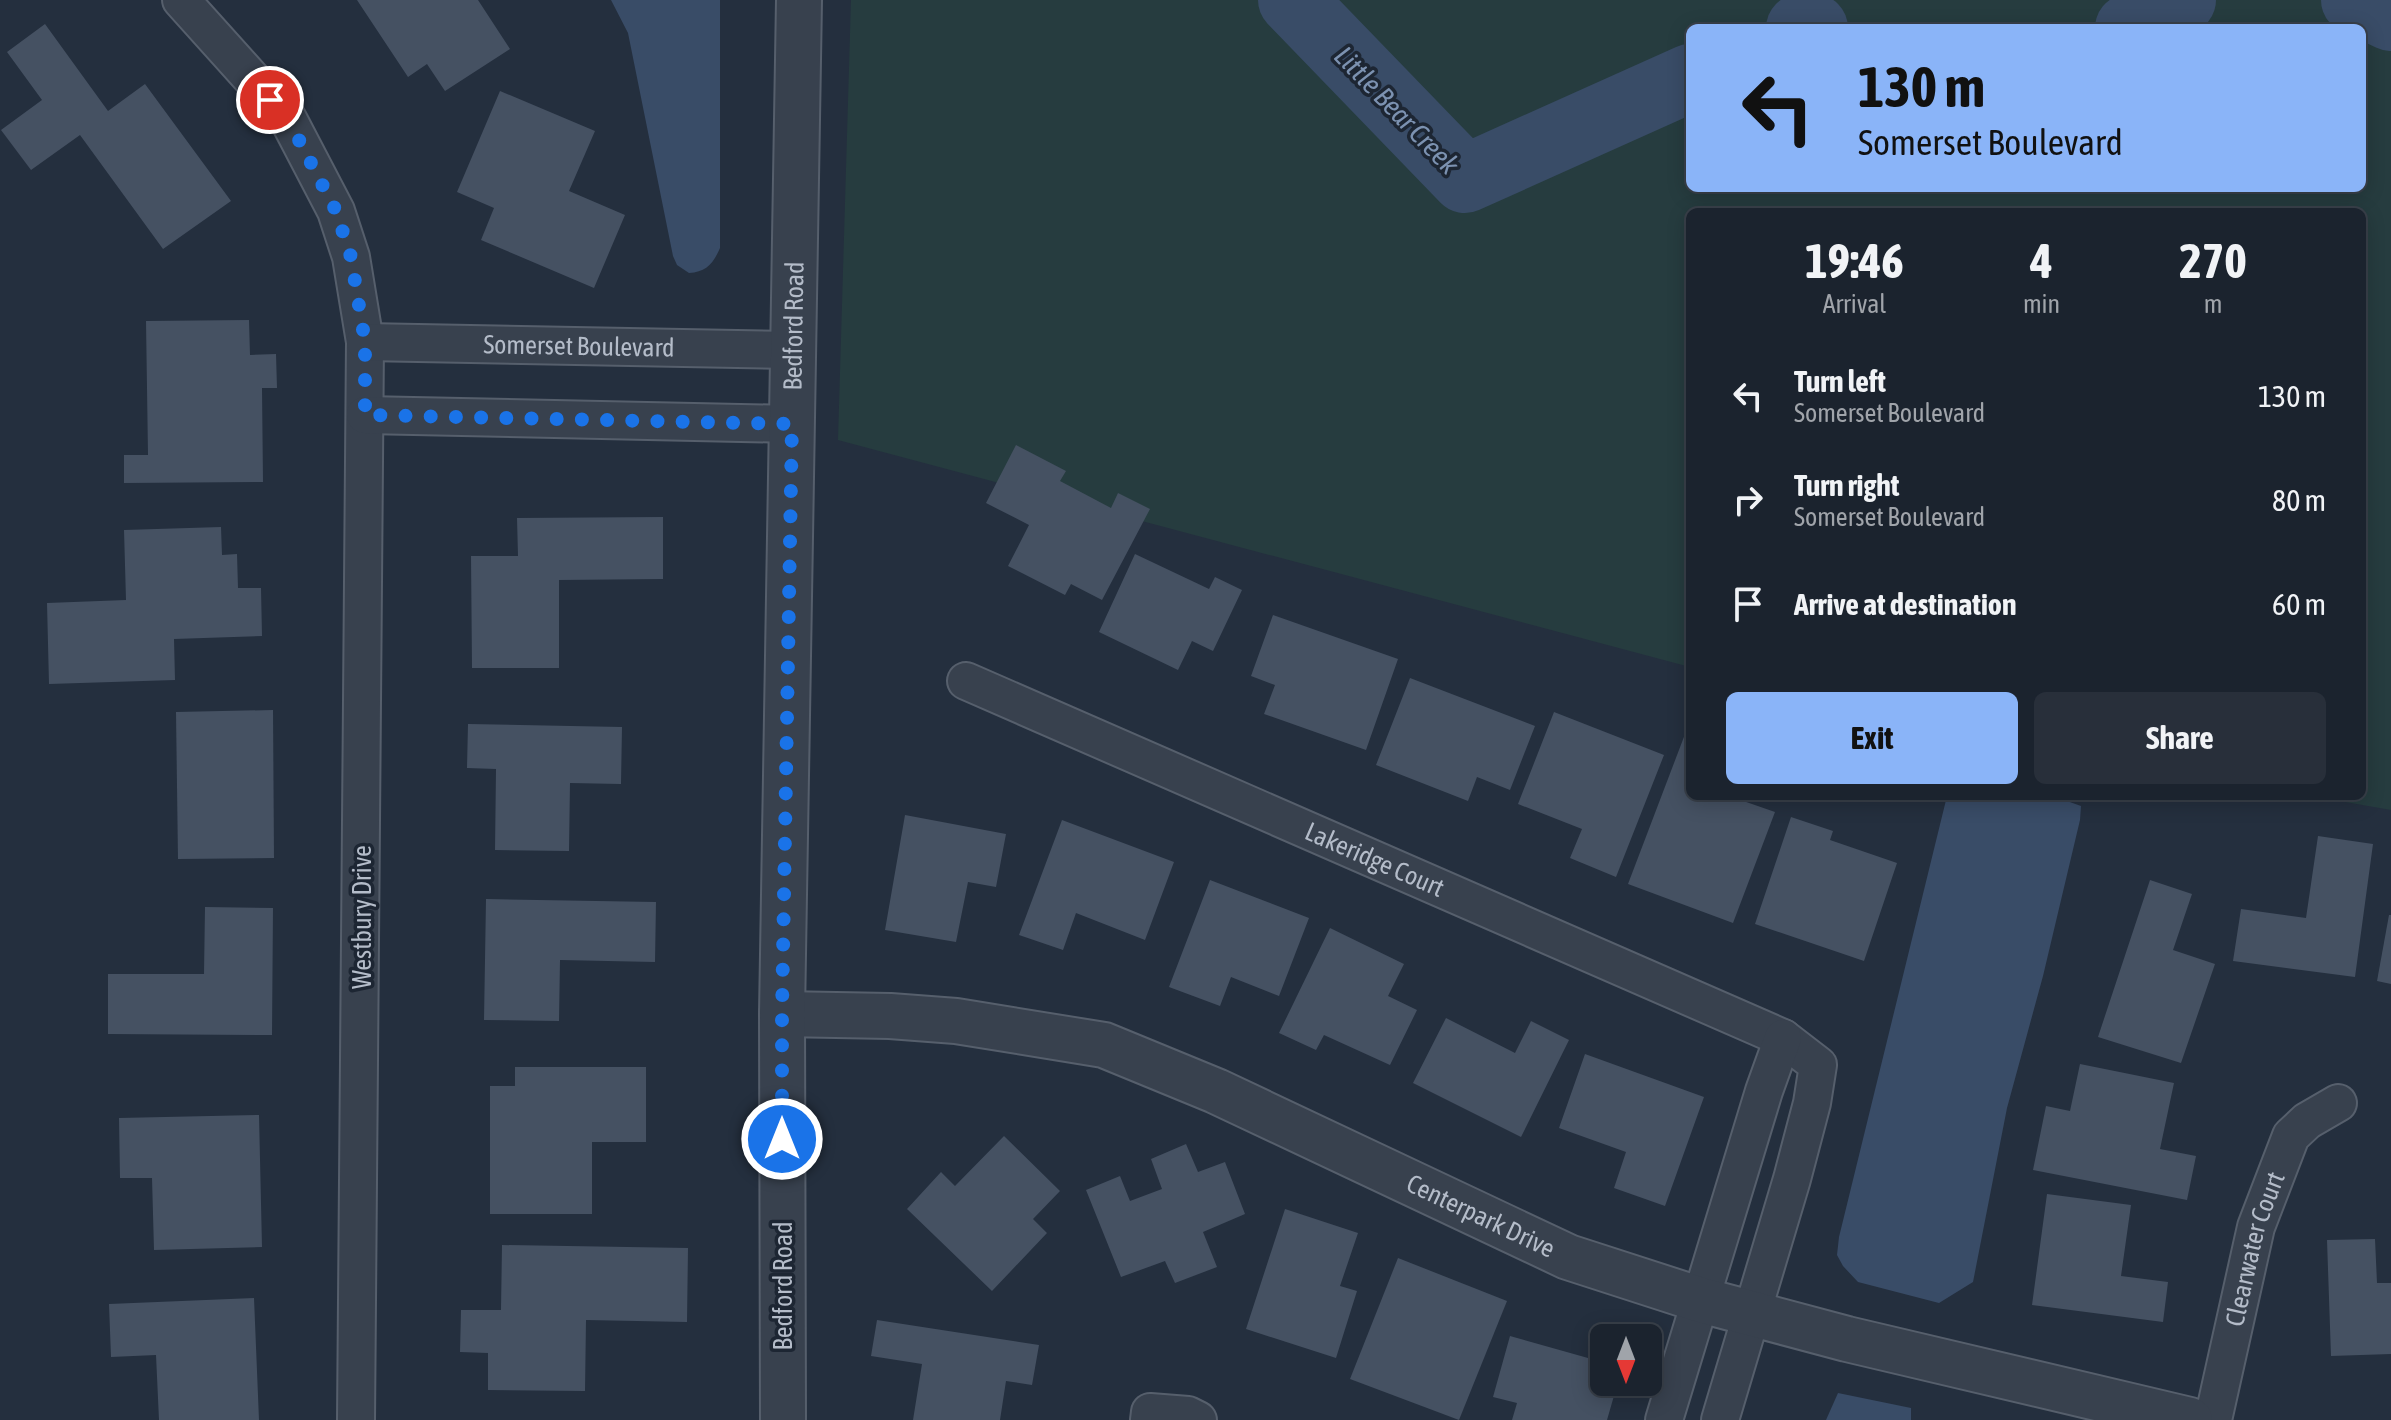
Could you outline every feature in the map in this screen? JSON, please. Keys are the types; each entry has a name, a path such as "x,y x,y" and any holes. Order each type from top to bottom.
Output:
{"street":[{"path":"181,0 288,119 336,211 351,257 365,342 365,415 792,424"},
{"name":"Bedford Road","path":"783,1420 782,1014 799,0"},
{"name":"Somerset Boulevard","path":"365,342 793,350"},
{"name":"Westbury Drive","path":"356,1420 365,415"},
{"name":"Lakeridge Court","path":"966,681 1783,1038 1818,1065 1812,1103 1792,1179 1720,1420"},
{"name":"Centerpark Drive","path":"782,1014 956,1021 1104,1045 1216,1091 1568,1257 1701,1300 1847,1339 2190,1420"},
{"path":"1664,1420 1783,1038"},
{"name":"Clearwater Court","path":"2213,1420 2256,1227 2291,1136 2307,1121 2338,1103"},
{"path":"1742,1165 1792,1179"},
{"path":"1149,1420 1150,1412 1188,1415 1198,1420"}],"green space":[{"path":"851,0 2391,0 2391,810 2334,800 2366,800 2366,208 1686,208 1686,666 838,440"}],"water":[{"path":"611,0 720,0 720,248 712,263 700,271 689,273 677,265 673,256 628,33"},
{"path":"1946,800 2064,800 2081,806 2043,976 2007,1108 1973,1282 1939,1303 1858,1282 1837,1255"},
{"path":"1838,1393 1911,1408 1911,1420 1826,1420"}],"building":[{"path":"357,0 478,0 510,49 445,91 427,64 408,77"},
{"path":"45,24 108,111 145,84 231,201 163,249 80,135 31,170 1,130 42,100 7,52"},
{"path":"500,91 595,131 569,191 625,215 594,288 481,240 494,208 457,192"},
{"path":"249,320 250,355 276,354 277,388 262,388 263,482 124,483 124,455 148,455 146,321"},
{"path":"1016,445 1066,471 1060,481 1111,508 1118,493 1150,509 1102,600 1071,584 1065,595 1008,566 1029,525 986,503"},
{"path":"663,517 663,579 559,580 559,668 472,668 471,556 518,556 517,518"},
{"path":"221,527 222,555 237,554 238,588 261,588 262,636 174,639 175,680 49,684 47,603 126,600 124,530"},
{"path":"1135,554 1209,589 1215,577 1242,590 1213,651 1192,641 1178,670 1099,632"},
{"path":"1273,615 1398,659 1366,750 1264,714 1275,685 1251,676"},
{"path":"1410,678 1535,726 1510,790 1477,777 1468,801 1376,765"},
{"path":"273,710 274,858 178,859 176,712"},
{"path":"1554,712 1664,755 1616,877 1570,858 1582,829 1518,804"},
{"path":"468,724 622,727 621,784 570,783 569,851 495,850 496,769 467,768"},
{"path":"1686,732 1686,800 1740,800 1775,812 1733,923 1628,884"},
{"path":"905,815 1006,834 996,887 968,882 956,942 885,930"},
{"path":"1791,817 1833,831 1830,840 1897,863 1864,961 1755,924"},
{"path":"1062,820 1174,862 1145,940 1076,913 1063,950 1019,935"},
{"path":"2318,836 2373,844 2355,977 2233,961 2241,909 2306,918"},
{"path":"1210,880 1309,918 1279,996 1231,977 1220,1006 1169,987"},
{"path":"2150,880 2192,894 2173,950 2215,964 2181,1063 2098,1037"},
{"path":"486,899 656,902 655,962 560,960 559,1021 484,1020"},
{"path":"205,907 273,908 272,1035 108,1034 108,974 204,974"},
{"path":"2391,915 2391,984 2377,981"},
{"path":"1330,928 1404,964 1388,996 1417,1010 1390,1065 1324,1035 1316,1050 1279,1033"},
{"path":"1446,1018 1515,1053 1531,1021 1569,1040 1521,1137 1413,1083"},
{"path":"1585,1054 1704,1097 1665,1206 1614,1188 1626,1152 1559,1128"},
{"path":"2080,1064 2174,1083 2160,1149 2196,1156 2187,1200 2033,1170 2046,1106 2070,1111"},
{"path":"515,1067 646,1067 646,1142 592,1142 592,1214 490,1214 490,1086 515,1086"},
{"path":"259,1115 262,1247 154,1250 152,1178 120,1178 119,1118"},
{"path":"1004,1136 1060,1191 1033,1219 1047,1233 992,1291 907,1209 941,1172 955,1186"},
{"path":"1186,1144 1198,1172 1225,1162 1245,1214 1203,1232 1217,1267 1175,1283 1165,1261 1121,1277 1086,1190 1120,1176 1130,1201 1162,1189 1151,1159"},
{"path":"2047,1194 2131,1205 2121,1276 2168,1282 2163,1322 2032,1305"},
{"path":"1285,1209 1358,1233 1340,1286 1357,1291 1336,1358 1246,1329"},
{"path":"2375,1239 2377,1283 2391,1283 2391,1354 2331,1356 2327,1240"},
{"path":"502,1245 688,1248 687,1322 586,1320 585,1391 488,1390 488,1353 460,1352 461,1310 501,1310"},
{"path":"1398,1258 1507,1301 1459,1420 1350,1379"},
{"path":"254,1298 259,1420 159,1420 156,1355 111,1357 109,1304"},
{"path":"877,1320 1039,1345 1032,1385 1006,1381 1000,1420 913,1420 922,1364 871,1356"},
{"path":"1510,1336 1588,1358 1590,1352 1590,1396 1614,1396 1607,1420 1512,1420 1517,1403 1493,1397"}],"waterway":[{"name":"Little Bear Creek","path":"1292,0 1465,179 1686,80"},
{"name":"Little Bear Creek","path":"2137,24 2182,0"},
{"name":"Little Bear Creek","path":"2355,0 2391,17"}],"route":[{"path":"270,100 288,119 336,211 351,257 365,342 365,415 792,424 782,1139"}]}
